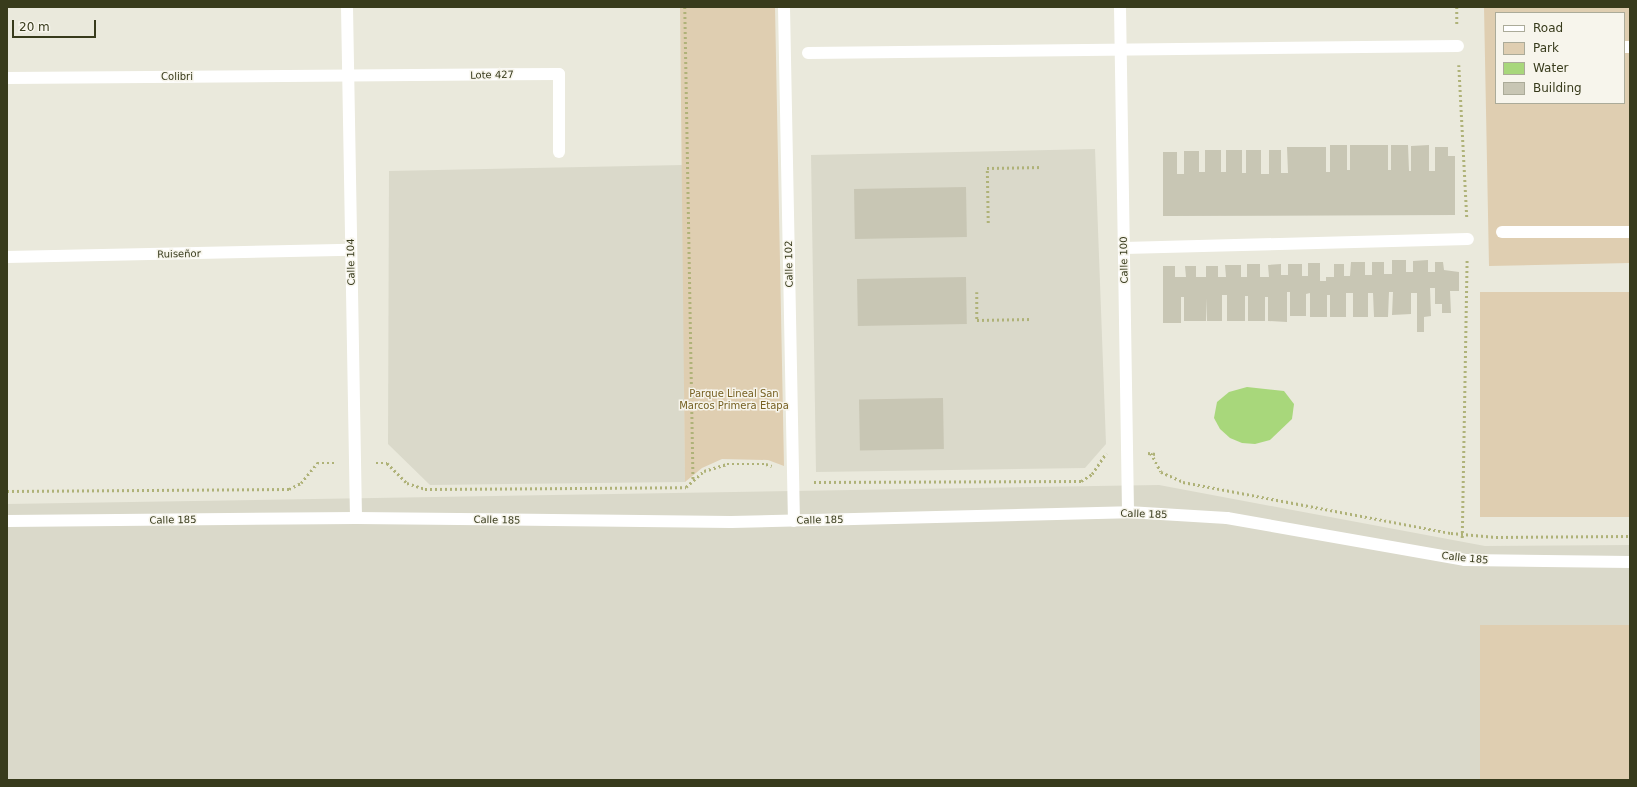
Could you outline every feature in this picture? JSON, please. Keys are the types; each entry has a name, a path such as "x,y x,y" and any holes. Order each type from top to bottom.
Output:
{"street":[{"name":"Calle 104","path":"347,7 356,518"},
{"name":"Calle 102","path":"784,7 794,521"},
{"name":"Calle 100","path":"1120,7 1128,512"},
{"path":"808,54 1458,46"},
{"name":"Lote 427","path":"348,76 558,74 559,152"},
{"name":"Colibri","path":"7,78 348,76"},
{"path":"1502,232 1630,232"},
{"path":"1124,248 1468,239"},
{"name":"Ruiseñor","path":"7,257 351,250"},
{"name":"Calle 185","path":"7,521 356,518 722,522 1128,512 1227,518 1465,560 1630,562"}],"path":[{"path":"685,7 693,480"},
{"path":"1457,7 1468,239 1461,534 1465,560"},
{"path":"988,223 987,168 1042,167"},
{"path":"977,292 978,320 1032,319"},
{"path":"387,463 407,483 425,490 686,487 704,471 727,464 766,464 813,482 1081,481 1092,474 1106,453"},
{"path":"1151,453 1161,472 1183,482 1461,534 1496,537 1630,536"},
{"path":"7,491 289,488 301,483 317,463"}],"shaded area":[{"path":"1095,149 1106,444 1085,468 816,472 811,155"},
{"path":"683,165 685,482 430,485 388,444 389,171"},
{"path":"1159,485 1485,546 1630,545 1630,780 7,780 7,504"}],"green space":[{"name":"Parque Lineal San Marcos Primera Etapa","path":"680,7 775,7 784,466 768,460 722,459 702,468 685,482"},
{"path":"1484,7 1630,7 1630,263 1489,266"},
{"path":"1480,292 1630,292 1630,517 1480,517"},
{"path":"1480,625 1630,625 1630,780 1480,780"}],"water":[{"path":"1247,387 1284,391 1294,404 1292,419 1270,440 1255,444 1242,443 1230,438 1220,429 1214,418 1217,402 1229,392"}],"building":[{"path":"1330,145 1347,145 1347,170 1350,170 1350,145 1388,145 1388,170 1391,170 1391,145 1408,145 1409,171 1411,171 1411,146 1429,145 1429,171 1435,171 1435,147 1448,147 1448,156 1455,156 1455,215 1163,216 1163,152 1177,152 1177,174 1184,174 1184,151 1199,151 1199,172 1205,172 1205,150 1221,150 1221,172 1226,172 1226,150 1242,150 1242,173 1246,173 1246,150 1261,150 1261,174 1269,174 1269,150 1281,150 1281,173 1288,173 1287,147 1326,147 1326,172 1330,172"},
{"path":"966,187 967,237 855,239 854,189"},
{"path":"1392,260 1406,260 1406,272 1413,272 1413,261 1428,260 1428,272 1435,272 1435,262 1443,262 1444,270 1459,272 1459,291 1450,291 1451,313 1442,313 1442,304 1435,304 1435,288 1430,288 1431,316 1424,317 1424,332 1417,332 1417,293 1411,293 1411,314 1392,315 1393,292 1389,292 1388,317 1374,317 1373,293 1368,293 1368,317 1353,317 1353,293 1346,293 1346,317 1330,317 1330,295 1327,295 1327,317 1310,317 1310,293 1306,294 1306,316 1290,316 1290,292 1287,292 1287,322 1268,321 1268,297 1265,297 1265,321 1248,321 1248,296 1245,296 1245,321 1227,321 1227,295 1222,295 1222,321 1207,321 1207,298 1206,321 1184,321 1184,297 1181,297 1181,323 1163,323 1163,266 1175,266 1175,277 1186,277 1185,266 1196,266 1196,277 1206,277 1206,266 1218,266 1218,277 1226,277 1225,265 1241,265 1241,277 1247,277 1247,264 1260,264 1260,277 1269,277 1268,265 1281,264 1281,275 1288,275 1288,264 1302,264 1302,276 1308,276 1308,263 1320,263 1320,281 1326,281 1326,277 1334,277 1334,264 1344,264 1344,276 1350,276 1351,262 1365,262 1365,275 1372,275 1372,262 1384,262 1384,274 1392,274"},
{"path":"966,277 967,324 858,326 857,279"},
{"path":"943,398 944,449 860,450 859,399"}]}
